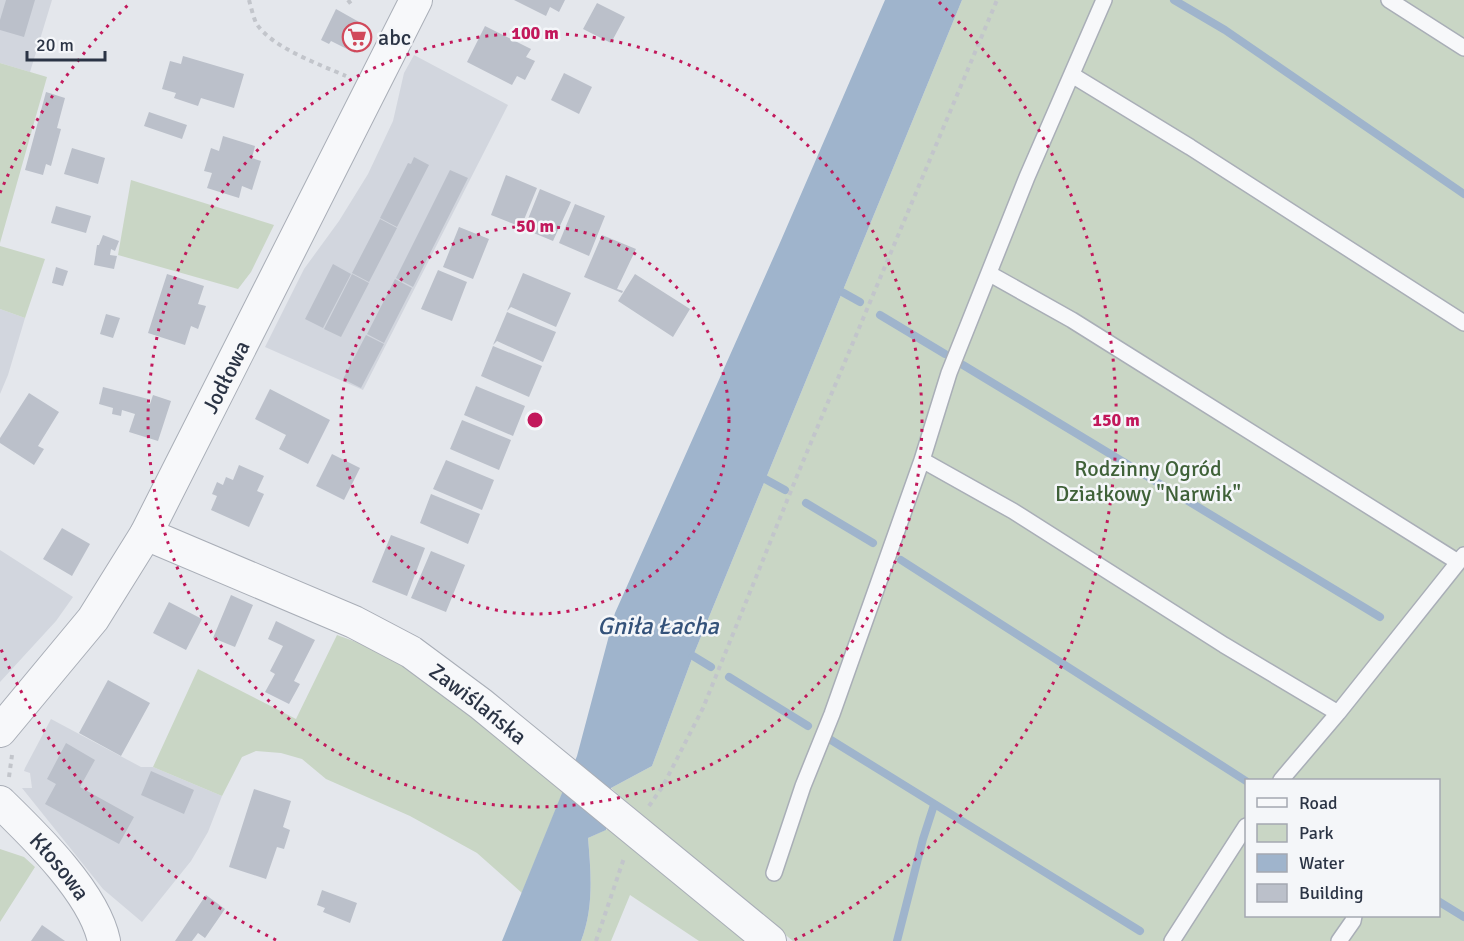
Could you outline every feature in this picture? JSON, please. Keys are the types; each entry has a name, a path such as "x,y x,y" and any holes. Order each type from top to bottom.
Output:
{"street":[{"name":"Jodłowa","path":"0,731 93,619 146,534 416,0"},
{"name":"Zawiślańska","path":"146,534 354,622 411,652 481,704 770,941"},
{"name":"Kłosowa","path":"0,802 31,833 77,888 102,929 104,941"}],"lane":[{"path":"774,873 803,786 832,714 922,460 949,373 1027,177 1104,0"},
{"path":"1389,0 1464,48"},
{"path":"1072,75 1190,147 1464,323"},
{"path":"990,274 1072,320 1173,385 1461,558 1338,713 1282,779"},
{"path":"922,460 1013,511 1224,645 1338,713"},
{"path":"1172,941 1245,829"},
{"path":"1339,941 1354,917"}],"path":[{"path":"249,0 256,22 269,37 347,77"},
{"path":"596,941 626,823 663,786 702,708 997,0"}],"shaded area":[{"path":"0,0 52,0 30,72 0,63"},
{"path":"414,55 508,105 363,390 265,347 304,269 339,221 368,174 393,121 404,73"},
{"path":"0,309 25,318 0,394"},
{"path":"0,550 73,597 56,621 0,682"},
{"path":"51,719 141,767 153,767 222,796 208,832 191,861 142,922 103,889 22,788 32,788 30,773 24,771"}],"green space":[{"name":"Rodzinny Ogród Działkowy \"Narwik\"","path":"962,0 1464,0 1464,941 793,941 696,862 611,788 652,766 693,656"},
{"path":"0,63 47,77 0,243"},
{"path":"131,180 274,225 251,272 238,289 118,255"},
{"path":"0,246 45,259 25,318 0,309"},
{"path":"337,635 392,655 496,732 564,789 522,893 477,853 410,816 326,779 302,759 281,753 256,751 242,757 222,796 153,767 198,669 296,719"},
{"path":"612,827 750,941 699,941 630,895 611,941 581,941 590,903 588,838"},
{"path":"0,849 24,857 35,867 0,922"}],"water":[{"name":"Gniła Łacha","path":"885,0 962,0 693,656 652,766 611,788 606,830 588,838 590,903 581,941 502,941 577,756 615,613"}],"building":[{"path":"6,0 35,0 24,37 0,30 0,20"},
{"path":"514,0 565,0 559,12 550,7 546,16"},
{"path":"597,3 625,17 611,43 583,29"},
{"path":"336,9 368,27 355,53 331,41 329,44 321,40"},
{"path":"485,26 531,49 526,57 535,61 525,80 517,76 512,85 467,62"},
{"path":"183,56 244,74 234,108 201,98 198,106 174,98 176,93 162,89 170,61 181,64"},
{"path":"564,73 592,87 579,114 551,100"},
{"path":"46,92 65,98 57,128 61,129 51,166 46,164 43,175 25,170"},
{"path":"149,112 187,125 182,139 144,126"},
{"path":"223,136 255,146 252,158 261,161 252,190 242,186 239,198 207,188 212,173 204,171 211,148 219,151"},
{"path":"72,148 105,158 98,184 64,174"},
{"path":"414,157 429,165 397,227 380,218 408,163 411,164"},
{"path":"450,170 468,178 413,287 396,278"},
{"path":"506,175 537,188 521,227 491,215"},
{"path":"540,189 571,202 553,241 524,229"},
{"path":"575,204 605,216 589,256 559,243"},
{"path":"56,206 91,216 86,233 51,223"},
{"path":"380,219 397,228 369,282 352,273"},
{"path":"459,227 489,239 473,279 443,267"},
{"path":"103,235 119,241 115,251 111,249 110,255 117,256 114,269 94,265 97,245"},
{"path":"602,235 636,249 617,289 623,291 622,293 584,277"},
{"path":"333,264 351,274 323,328 305,319"},
{"path":"56,267 68,271 63,286 52,283"},
{"path":"438,270 467,282 452,321 421,309"},
{"path":"523,273 571,293 556,327 511,307 507,311"},
{"path":"167,274 204,286 198,304 206,306 198,329 191,326 185,345 148,333"},
{"path":"352,274 369,283 341,337 324,329"},
{"path":"635,274 690,309 673,337 618,301"},
{"path":"395,279 412,288 384,343 367,334"},
{"path":"507,312 556,332 543,362 497,341 493,345"},
{"path":"106,314 120,318 113,338 100,334"},
{"path":"366,335 384,344 361,388 343,379"},
{"path":"493,346 542,366 529,397 481,376"},
{"path":"476,386 525,406 513,436 464,415"},
{"path":"103,387 148,399 147,403 150,404 153,395 171,401 158,441 129,432 135,414 122,410 121,416 112,414 113,408 99,404"},
{"path":"270,389 330,420 308,464 279,449 286,435 255,419"},
{"path":"29,393 59,412 38,446 44,449 34,465 0,443 0,438"},
{"path":"462,420 511,440 499,470 450,449"},
{"path":"332,454 360,468 344,500 316,486"},
{"path":"446,460 494,480 482,510 433,489"},
{"path":"239,465 264,476 257,491 264,494 249,527 211,510 217,496 212,494 217,482 223,485 226,477 233,480"},
{"path":"431,494 480,514 468,544 420,523"},
{"path":"62,528 90,544 72,576 43,559"},
{"path":"391,535 425,548 407,596 372,582"},
{"path":"431,551 465,565 446,612 411,598"},
{"path":"231,595 253,605 235,647 213,638"},
{"path":"169,602 202,619 186,650 153,633"},
{"path":"276,621 315,640 294,681 300,684 289,704 265,692 275,674 270,671 283,646 268,639"},
{"path":"108,680 150,703 121,756 79,733"},
{"path":"66,743 95,760 80,787 134,817 119,844 45,804 56,784 47,779"},
{"path":"151,771 194,790 184,814 141,795"},
{"path":"254,789 291,801 283,827 290,830 284,849 277,847 266,879 229,867"},
{"path":"322,890 357,903 350,923 323,912 325,908 317,905"},
{"path":"206,895 225,909 205,938 198,933 192,941 175,941"},
{"path":"42,925 65,941 31,941"}],"waterway":[{"path":"1174,0 1225,30 1464,194"},
{"path":"842,292 860,302"},
{"path":"880,315 945,354"},
{"path":"963,365 1380,617"},
{"path":"765,479 785,490"},
{"path":"806,503 873,543"},
{"path":"901,560 1245,780"},
{"path":"693,656 711,667"},
{"path":"729,677 808,726"},
{"path":"831,740 1140,931"},
{"path":"897,941 934,805"},
{"path":"1440,902 1464,917"}],"place":[{"name":"abc","path":"357,37"}]}
